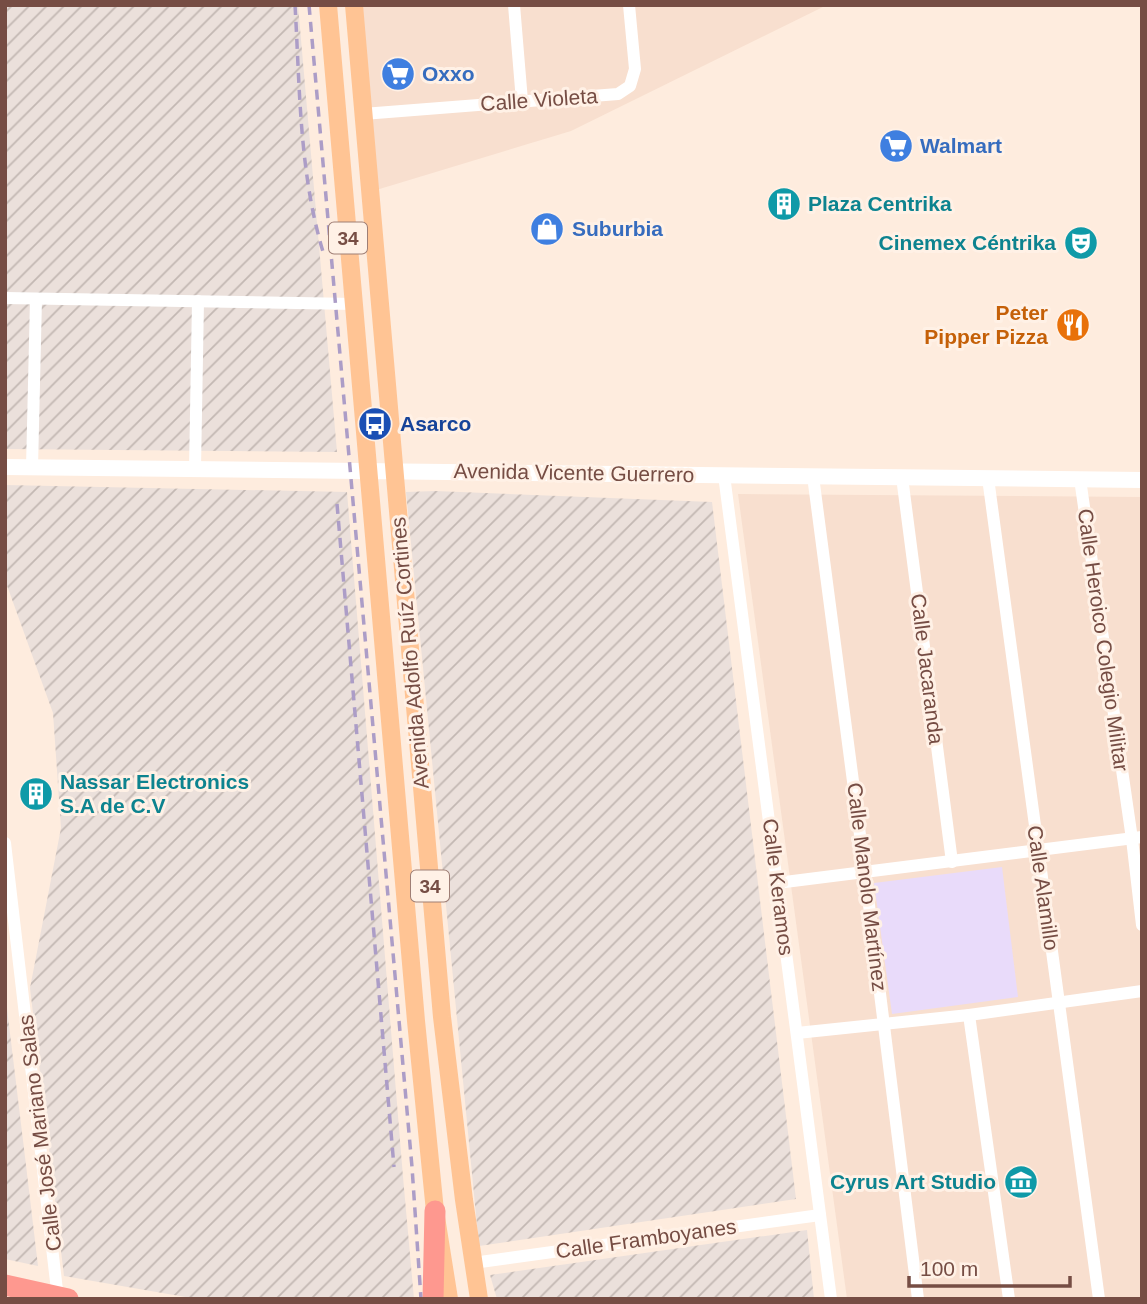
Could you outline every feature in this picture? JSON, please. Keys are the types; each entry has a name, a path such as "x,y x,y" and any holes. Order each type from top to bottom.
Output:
{"highway":[{"path":"433,1299 435,1211"},
{"path":"5,1285 61,1298"}],"main road":[{"name":"Avenida Adolfo Ruíz Cortines","path":"328,5 414,1007 435,1211 449,1299"},
{"name":"Avenida Adolfo Ruíz Cortines","path":"354,5 442,1017 462,1187 479,1299"},
{"name":"Avenida Vicente Guerrero","path":"5,467 1142,480"}],"street":[{"path":"514,5 522,101"},
{"name":"Calle Violeta","path":"363,114 613,95 625,91 630,86 635,69 629,5"},
{"path":"5,298 355,304"},
{"path":"32,468 36,299"},
{"path":"195,469 198,301"},
{"name":"Calle Keramos","path":"724,475 831,1299"},
{"name":"Calle Manolo Martínez","path":"813,476 918,1299"},
{"name":"Calle Jacaranda","path":"902,477 952,862"},
{"name":"Calle Alamillo","path":"988,478 1099,1299"},
{"name":"Calle Heroico Colegio Militar","path":"1080,479 1137,838 1142,925"},
{"path":"777,883 1137,838"},
{"name":"Calle José Mariano Salas","path":"5,843 61,1298"},
{"path":"797,1033 969,1015 1142,991"},
{"path":"969,1015 1009,1299"},
{"name":"Calle Framboyanes","path":"473,1263 820,1215"}],"shaded area":[{"path":"5,5 298,5 337,452 5,449"},
{"path":"357,5 827,5 571,131 373,191"},
{"path":"5,485 347,492 414,1299 197,1299 64,1276 30,988 61,828 53,713 5,580"},
{"path":"406,492 712,502 796,1199 479,1246"},
{"path":"738,494 1142,497 1142,1299 847,1299"},
{"path":"1002,867 1018,997 892,1014 874,883"},
{"path":"5,992 25,1157 38,1266 5,1259"},
{"path":"807,1230 814,1299 497,1299 490,1275"}],"railway":[{"path":"295,5 305,162 324,255"},
{"path":"309,5 412,1167 421,1299"},
{"path":"337,504 394,1167"}],"place":[{"name":"Oxxo","path":"398,74"},
{"name":"Walmart","path":"896,146"},
{"name":"Plaza Centrika","path":"784,204"},
{"name":"Suburbia","path":"547,229"},
{"name":"Cinemex Céntrika","path":"1081,243"},
{"name":"Peter Pipper Pizza","path":"1073,325"},
{"name":"Asarco","path":"375,424"},
{"name":"Nassar Electronics S.A de C.V","path":"36,794"},
{"name":"Cyrus Art Studio","path":"1021,1182"}]}
